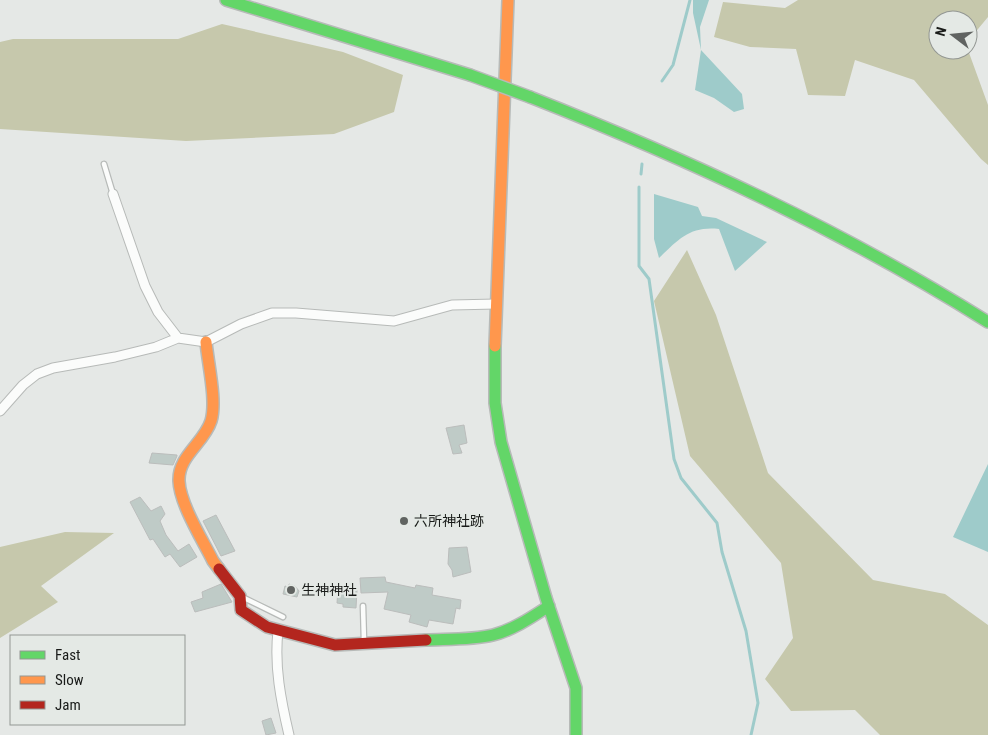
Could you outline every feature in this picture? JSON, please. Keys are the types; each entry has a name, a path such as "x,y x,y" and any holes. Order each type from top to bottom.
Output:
{"main road":[{"path":"211,0 308,24"},
{"path":"226,0 470,75 617,131 743,187 838,233 947,295 988,322"},
{"path":"508,0 494,360 496,403 501,442 549,606 576,688 576,735"},
{"path":"206,342 213,411 212,422 202,440 183,458 178,482 180,492 213,561 240,596 241,610 267,627 335,645 364,642 462,639 494,635 523,622 549,606"}],"street":[{"path":"113,194 145,286 158,312 178,338"},
{"path":"0,411 23,385 37,374 53,368 115,357 156,347 178,338 206,342 241,324 272,313 394,321 452,305 496,304"},
{"path":"278,631 276,648 280,695 289,735"}],"lane":[{"path":"104,164 113,194"},
{"path":"240,596 283,617"},
{"path":"363,606 364,642"}],"green space":[{"path":"798,0 988,0 988,17 978,29 978,10 928,10 928,60 972,60 988,105 988,165 914,80 855,60 845,96 808,95 796,49 750,47 714,37 723,2 785,8"},
{"path":"222,24 343,52 403,75 394,112 334,134 186,141 0,129 0,42 13,39 178,39"},
{"path":"687,250 716,315 768,473 873,580 945,594 988,625 988,735 880,735 855,710 791,711 765,679 793,638 781,563 690,456 654,301"},
{"path":"65,532 114,533 41,586 58,602 0,638 0,547"}],"water":[{"path":"693,0 709,0 700,27 701,50 693,13"},
{"path":"701,50 742,94 744,109 734,112 714,98 695,90"},
{"path":"654,194 698,207 702,216 716,218 767,242 735,271 719,229 700,230 686,235 659,258 654,239"},
{"path":"988,464 988,552 953,537"}],"building":[{"path":"464,425 467,443 459,445 462,453 453,454 446,428"},
{"path":"152,453 177,456 173,465 149,463"},
{"path":"140,497 151,511 161,506 165,514 160,521 166,535 178,551 189,544 197,557 180,567 170,554 165,557 153,539 150,540 130,502"},
{"path":"216,515 235,551 221,556 203,521"},
{"path":"467,547 471,572 453,577 452,570 448,564 449,548"},
{"path":"385,577 386,582 415,588 416,585 433,588 432,595 461,600 460,609 456,608 453,624 429,620 427,627 409,622 411,615 384,609 388,592 361,593 360,578"},
{"path":"221,584 232,602 195,612 191,602 203,598 202,592"},
{"path":"289,584 295,586 299,591 297,597 283,594 285,586 288,587"},
{"path":"338,589 357,590 356,608 343,607 343,604 337,603"},
{"path":"271,718 276,733 266,735 262,721"}],"waterway":[{"path":"662,81 673,65 690,0"},
{"path":"641,174 642,164"},
{"path":"639,187 639,266 649,279 674,459 681,478 717,523 722,552 746,631 758,703 751,735"}],"traffic: fast":[{"path":"226,0 470,75"},
{"path":"470,75 530,97"},
{"path":"530,97 649,146 822,227 878,257 988,322"},
{"path":"495,346 495,403 501,442 546,598 576,688 576,735"},
{"path":"426,640 468,639 493,635 515,627 549,606"}],"traffic: slow":[{"path":"495,346 508,0"},
{"path":"206,342 213,393 213,413 208,429 183,464 179,481 187,511 219,569"}],"traffic: jam":[{"path":"219,569 240,596 241,610 267,627 335,645 426,640"}],"place":[{"name":"六所神社跡","path":"404,521"},
{"name":"生神神社","path":"291,590"}]}
